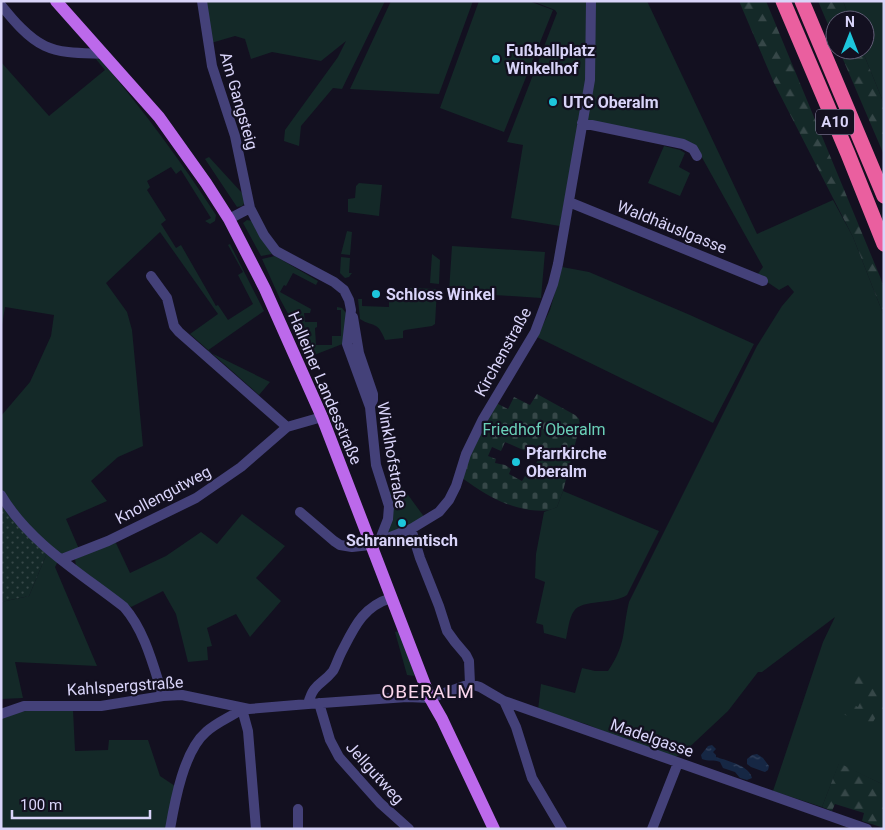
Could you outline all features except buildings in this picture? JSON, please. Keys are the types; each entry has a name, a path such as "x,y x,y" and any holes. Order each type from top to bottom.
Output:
{"highway":[{"name":"A10","path":"783,1 884,244"},
{"name":"A10","path":"802,1 884,196"}],"main road":[{"name":"Halleiner Landesstraße","path":"56,1 104,54 174,137 206,182 229,219 265,289 322,417 374,543 391,598 430,698 442,719 494,829"}],"street":[{"name":"Am Gangsteig","path":"202,1 212,66 235,136 250,208"},
{"name":"Kirchenstraße","path":"300,512 340,545 352,547 374,543 411,529 439,512 449,500 456,486 466,454 483,419 535,332 553,284 590,80 591,1"},
{"path":"1,6 30,35 46,46 72,52 104,54"},
{"path":"582,123 684,144 693,149 697,156"},
{"name":"Waldhäuslgasse","path":"569,202 763,281"},
{"path":"229,219 250,208"},
{"name":"Winklhofstraße","path":"250,208 272,247 286,257 334,282 344,290 349,300 351,310 347,344 370,407 376,465 389,506 388,519 374,543"},
{"path":"151,276 167,298 174,326 179,332 287,427"},
{"name":"Knollengutweg","path":"62,559 108,541 196,498 241,467 287,427 322,417"},
{"path":"1,495 7,506 21,522 62,559 124,607 131,616 149,653 163,696"},
{"path":"411,529 448,631 469,661 470,684 430,698"},
{"path":"308,704 313,689 333,670 358,623 369,609 381,601 391,598"},
{"name":"Madelgasse","path":"470,684 480,687 504,701 867,829"},
{"name":"Kahlspergstraße","path":"1,714 24,706 101,706 163,696 182,695 250,710 407,697 430,698"},
{"path":"504,701 516,727 532,778 562,829"},
{"name":"Jellgutweg","path":"319,703 330,740 339,757 380,803 409,829"},
{"path":"170,829 180,784 198,741 214,726 242,709 248,731 256,829"},
{"path":"652,829 678,763"},
{"path":"298,809 298,829"}],"green space":[{"path":"204,1 385,1 342,89 333,88 301,126 299,146 284,141 285,130 338,57 346,41 321,61 272,52 251,59 245,39 235,36 211,43"},
{"path":"391,1 473,1 439,94 350,89"},
{"name":"Fußballplatz Winkelhof","path":"479,1 529,1 553,10 504,132 440,108"},
{"name":"UTC Oberalm","path":"532,1 588,1 587,75 560,226 511,218 523,145 507,142 557,13 555,10"},
{"path":"593,1 647,1 757,234 833,200 853,237 884,316 884,785 839,764 822,807 773,791 823,642 835,617 762,672 758,672 728,711 681,755 674,757 586,724 538,710 541,684 575,693 582,668 608,671 621,645 629,602 757,346 782,306 794,292 788,285 779,290 757,275 763,267 695,145 587,121"},
{"path":"739,1 766,1 881,279 884,289 884,316 853,237 774,83"},
{"path":"818,1 843,1 846,10 825,10 825,17"},
{"path":"843,1 884,1 884,104 866,60 875,60 875,10 846,10"},
{"path":"95,58 101,60 147,117 216,215 215,221 210,224 205,221 211,218 181,170 176,174 171,167 147,181 150,187 147,190 166,220 161,224 176,248 181,245 216,306 218,305 228,320 253,304 238,275 243,272 228,245 230,244 264,311 208,350 190,334 218,314 160,232 106,283 127,312 132,330 143,446 118,457 91,481 107,501 66,519 79,549 62,554 54,550 27,524 1,489 1,416 30,382 51,336 54,315 5,307 1,331 1,62 49,116 105,70"},
{"path":"843,60 866,60 884,104 884,155"},
{"path":"664,146 685,153 679,167 690,173 680,196 648,183"},
{"path":"209,157 242,193 246,201 242,206 237,207 205,159"},
{"path":"359,183 382,185 379,216 348,212 348,199 355,198 356,186"},
{"path":"247,220 252,221 272,254 261,256 243,223"},
{"path":"347,231 352,232 350,255 341,254"},
{"path":"452,246 545,252 541,298 449,292"},
{"path":"432,254 440,260 439,284 430,283"},
{"path":"275,256 318,281 316,285 293,273 286,286 284,285 280,292 311,309 310,313 304,313 305,322 317,322 317,327 315,328 316,345 332,345 332,336 341,336 341,310 337,310 337,307 342,308 346,313 345,343 309,357 262,259"},
{"path":"341,257 350,258 349,273 352,273 349,277 345,278 340,273"},
{"path":"562,267 589,272 754,344 713,423 537,337 550,310"},
{"path":"410,288 437,289 435,324 432,326 405,330 403,331 403,338 385,340 375,325 360,319 358,299 362,299 362,306 389,307 389,301 411,300"},
{"path":"212,353 270,382 259,395"},
{"name":"Friedhof Oberalm","path":"537,394 579,419 580,425 563,491 557,507 554,509 530,510 502,502 462,478 468,459 496,403 508,409 514,397 530,405","holes":["505,442 539,457 536,464 540,466 542,471 539,477 533,479 525,476 522,481 509,474 511,469 505,465 495,463 496,459 488,456 492,447 501,451"]},
{"path":"400,484 425,518 393,533 389,533 387,531 394,504 389,492"},
{"path":"563,491 659,531 627,595 614,600 590,603 578,607 571,617 566,639 544,633 543,625 536,623 545,582 535,578 536,554 544,512 557,507"},
{"path":"4,507 47,553 29,596 1,602 1,508"},
{"path":"242,514 285,546 256,578 281,601 250,637 236,614 207,628 212,646 207,647 208,660 188,662 176,614 163,591 131,607 76,566 75,559 115,541 130,573 166,556 201,532 217,544"},
{"path":"47,553 58,561 55,567 97,666 15,662 23,698 1,699 1,602 29,596"},
{"path":"399,631 415,676 407,675 395,632"},
{"path":"860,673 884,687 884,718 877,715 869,729 842,713 848,702 858,707 866,691 854,683"},
{"path":"73,710 75,751 108,750 109,740 148,740 160,776 175,786 166,829 1,829 1,719 16,712"},
{"path":"839,763 884,785 884,828 862,821 864,813 835,804 832,811 822,807"}],"water":[{"path":"712,745 716,749 713,752 716,757 742,767 747,770 752,778 747,780 740,778 735,772 723,768 720,762 702,759 701,755 708,746"},
{"path":"757,754 769,766 765,772 747,764 747,759"}],"place":[{"name":"Fußballplatz Winkelhof","path":"496,59"},
{"name":"UTC Oberalm","path":"553,102"},
{"name":"Schloss Winkel","path":"376,294"},
{"name":"Pfarrkirche Oberalm","path":"516,462"},
{"name":"Schrannentisch","path":"402,523"}],"district":[{"name":"OBERALM","path":"428,691"}]}
